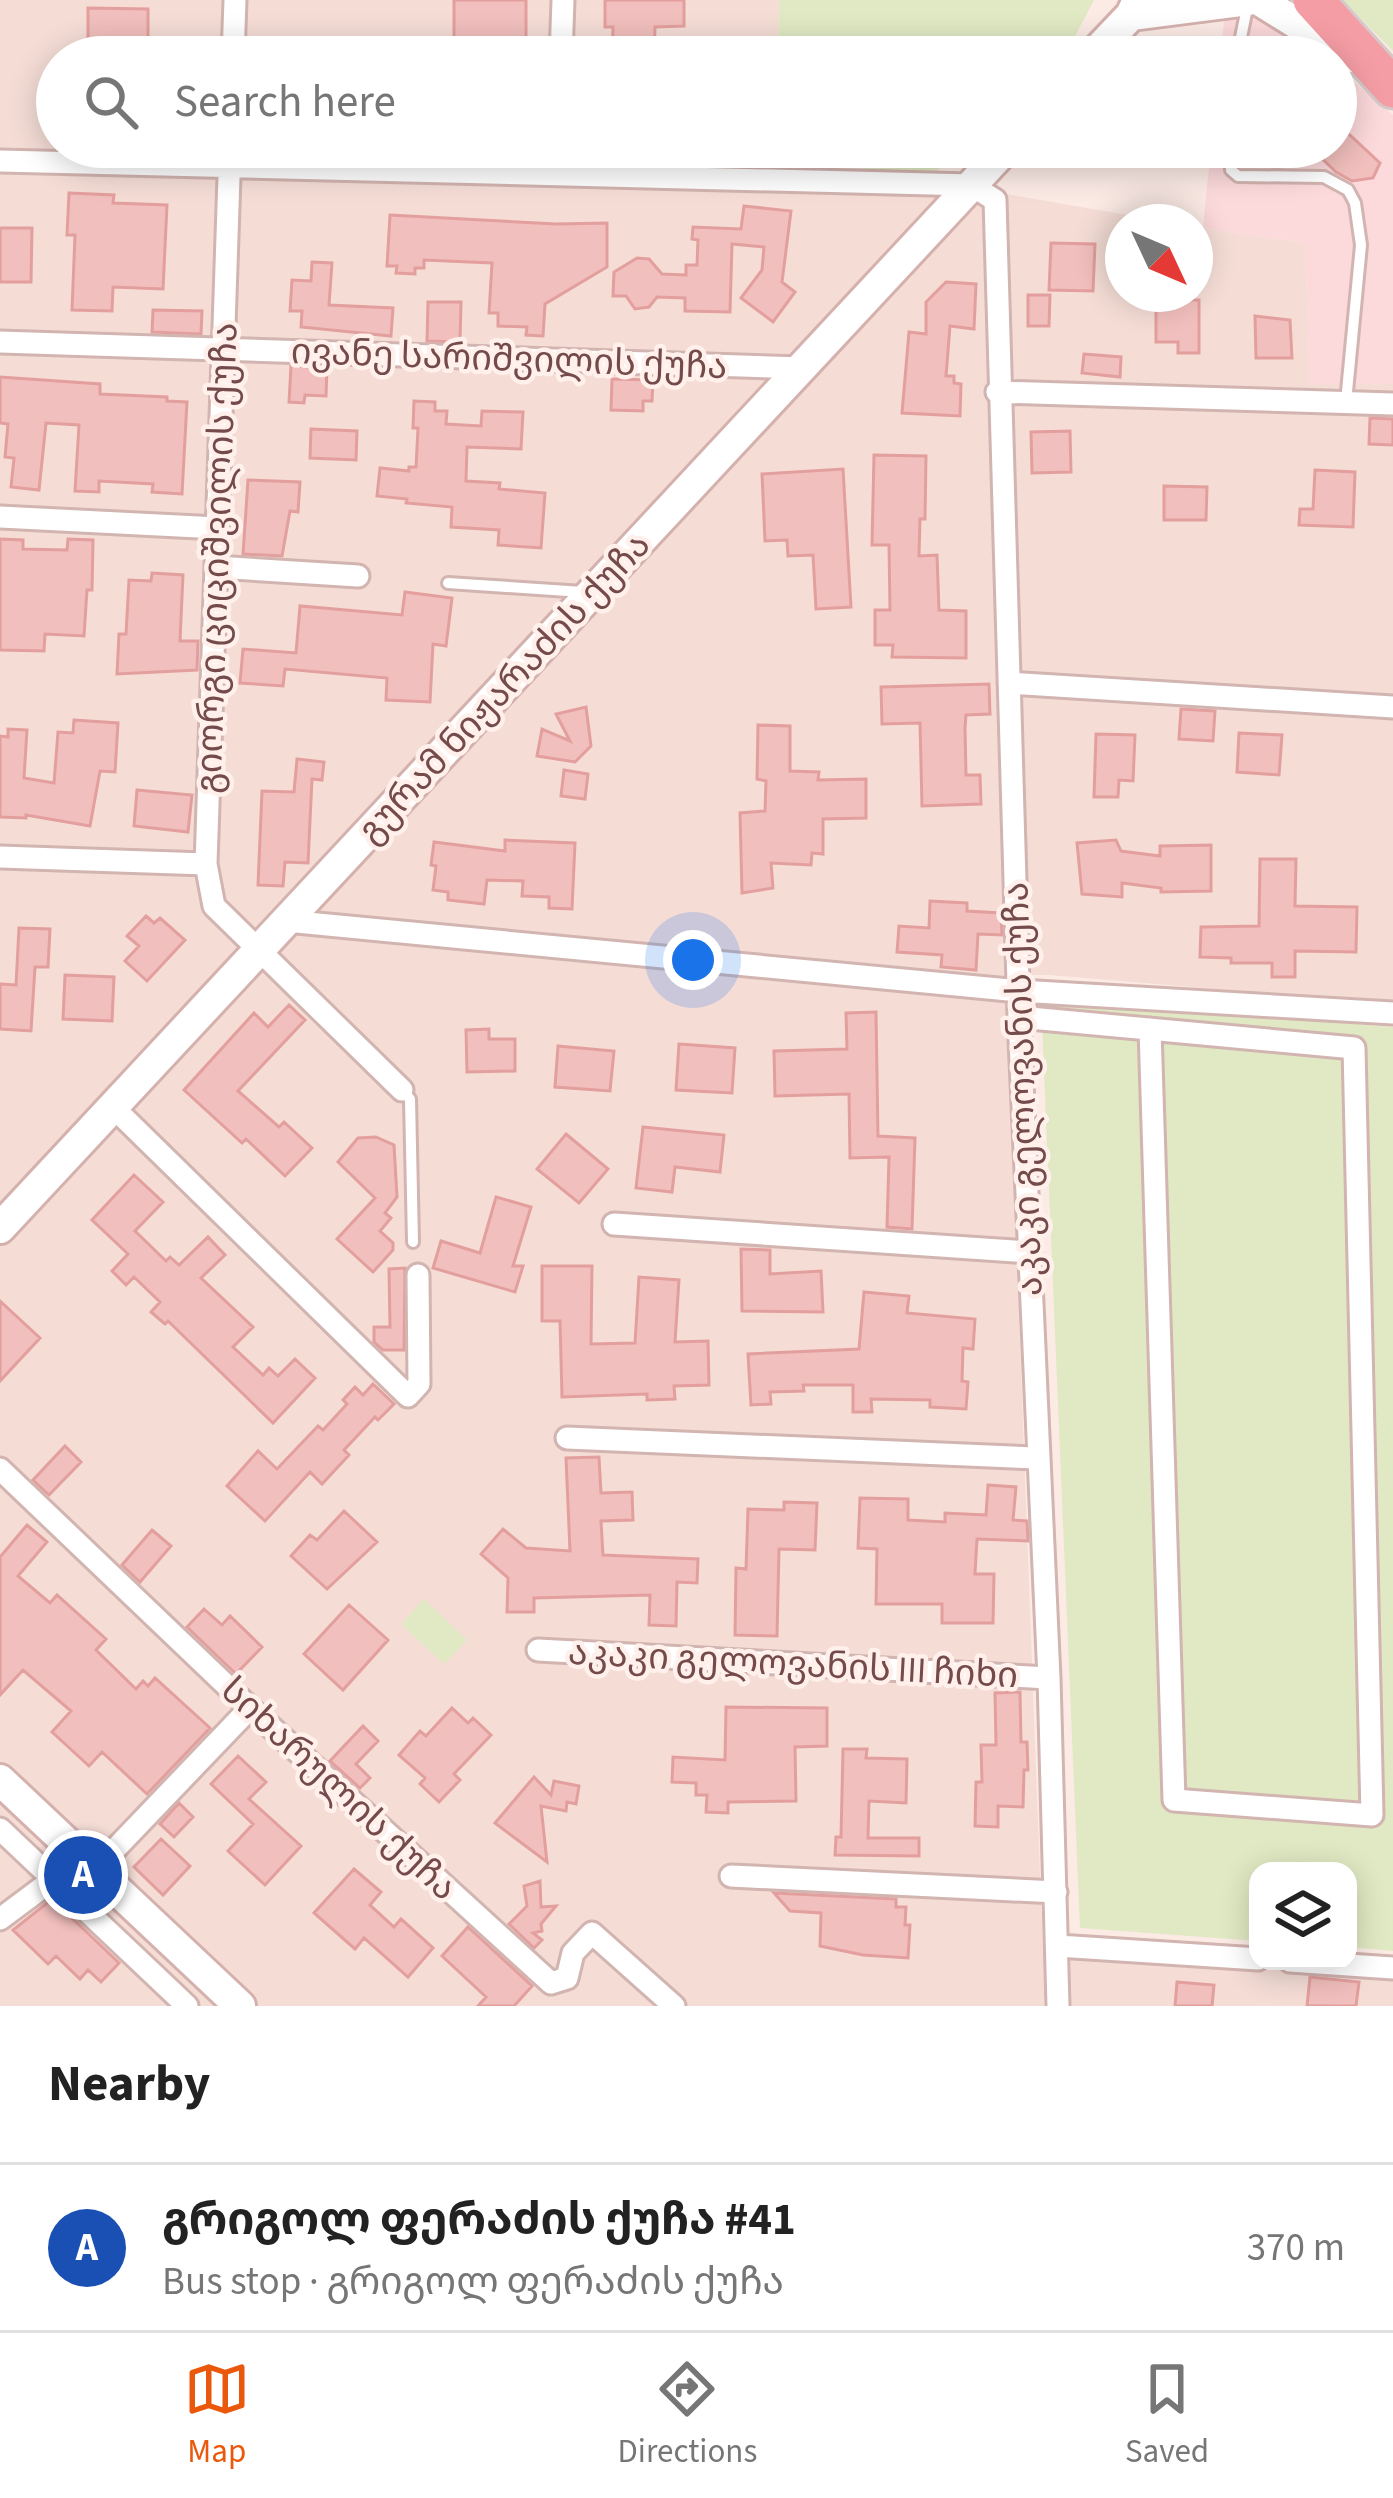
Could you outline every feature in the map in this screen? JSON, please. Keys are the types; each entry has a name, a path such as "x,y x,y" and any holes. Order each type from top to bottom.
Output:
{"highway":[{"path":"1312,0 1345,36"},
{"path":"1357,49 1389,84"}],"street":[{"path":"234,36 235,0"},
{"path":"562,36 563,0"},
{"path":"1109,36 1134,7 1249,0"},
{"path":"1259,0 1315,36"},
{"path":"1357,63 1389,84"},
{"path":"0,161 36,160"},
{"name":"გიორგი ციციშვილის ქუჩა","path":"230,168 206,864 214,906 402,1090"},
{"path":"430,168 971,185"},
{"path":"557,168 557,175"},
{"name":"გურამ ნიჟარაძის ქუჩა","path":"6,1208 113,1107 987,168"},
{"name":"აკაკი გელოვანის ქუჩა","path":"971,185 996,205 1019,1017 1058,2006"},
{"name":"ივანე სარიშვილის ქუჩა","path":"0,342 802,368"},
{"path":"998,392 1393,404"},
{"path":"0,517 218,528"},
{"path":"216,567 358,576"},
{"path":"1009,683 1393,707"},
{"path":"0,857 206,864"},
{"path":"286,921 1019,991 1393,1013"},
{"path":"1019,1017 1150,1029 1354,1048 1372,1815 1174,1800 1150,1029"},
{"path":"113,1107 407,1396 419,1384 418,1275"},
{"path":"614,1224 1030,1252"},
{"path":"567,1438 1036,1458"},
{"name":"სიხარულის ქუჩა","path":"0,1469 250,1708 551,1983 567,1978 573,1952 592,1934 674,2006"},
{"name":"აკაკი გელოვანის III ჩიხი","path":"538,1650 1048,1678"},
{"path":"0,1919 86,1861 250,1708"},
{"path":"0,1780 240,2006"},
{"path":"0,1829 187,2006"},
{"path":"731,1876 1056,1892"},
{"path":"1058,1946 1249,1958"},
{"path":"1357,1966 1393,1968"}],"lane":[{"path":"1241,36 1249,0"},
{"path":"1231,168 1238,176 1324,177 1348,190 1361,245 1346,402"},
{"path":"448,583 593,592"},
{"path":"402,1090 410,1099 413,1242"}],"shaded area":[{"path":"0,0 779,0 778,36 36,36 36,168 856,168 1105,211 1105,312 1213,312 1213,230 1305,243 1310,384 1393,384 1393,1004 1006,975 1043,1953 1393,1977 1393,2006 0,2006"},
{"path":"1241,10 1286,22 1302,36 1222,36 1225,14"},
{"path":"1357,84 1393,115 1393,384 1310,384 1305,243 1213,229 1213,204 1205,204 1209,168 1357,168"}],"green space":[{"path":"779,0 1094,0 1075,36 778,36"},
{"path":"1342,0 1393,0 1393,51"},
{"path":"858,168 940,168 925,179"},
{"path":"1041,1000 1393,1027 1393,1951 1357,1948 1357,1862 1249,1862 1249,1940 1080,1928"},
{"path":"424,1599 467,1640 444,1664 401,1624"}],"building":[{"path":"454,0 526,0 526,36 454,36"},
{"path":"605,0 684,0 684,26 655,27 655,36 613,36 613,27 605,27"},
{"path":"88,8 148,9 148,36 88,36"},
{"path":"1357,142 1380,163 1373,178 1352,181 1332,168 1357,168"},
{"path":"69,193 114,195 113,203 167,205 163,289 113,287 112,311 72,310 75,235 67,235"},
{"path":"744,206 791,211 782,282 795,292 773,322 741,298 762,270 764,247 732,244 730,312 685,311 685,298 657,297 649,307 635,309 626,296 613,296 614,272 637,258 649,259 662,274 686,275 686,265 697,265 698,240 692,239 693,227 741,229"},
{"path":"390,215 607,223 607,267 545,304 543,336 526,335 527,327 498,326 498,313 489,313 492,263 424,260 424,268 415,268 415,274 396,273 397,266 387,266"},
{"path":"0,228 32,228 31,282 0,282"},
{"path":"1051,243 1095,244 1093,291 1049,290"},
{"path":"312,262 332,263 329,305 393,308 391,336 301,327 302,311 290,311 292,280 311,281"},
{"path":"946,282 976,284 974,329 950,326 946,376 954,376 954,383 961,384 960,416 902,413 909,332 926,334 926,302"},
{"path":"1028,295 1050,295 1049,326 1028,326"},
{"path":"428,302 461,302 460,342 427,341"},
{"path":"153,310 202,311 201,334 152,332"},
{"path":"1156,312 1199,312 1199,353 1178,353 1178,342 1156,342"},
{"path":"1255,316 1290,320 1292,358 1256,358"},
{"path":"1084,354 1121,357 1120,377 1082,373"},
{"path":"291,366 327,368 326,396 305,395 304,403 289,402"},
{"path":"0,377 100,384 100,394 187,402 182,494 152,492 153,484 99,481 99,492 75,491 79,425 46,423 39,490 11,487 14,458 5,457 8,424 0,423"},
{"path":"612,379 653,380 652,401 643,401 643,411 611,410"},
{"path":"414,401 435,402 435,411 447,411 446,424 481,426 482,411 523,412 521,449 467,447 466,481 545,493 541,548 498,545 499,530 451,527 452,507 377,496 380,468 409,471 416,467"},
{"path":"1370,418 1393,419 1393,445 1369,444"},
{"path":"311,429 357,431 356,460 310,458"},
{"path":"1070,431 1071,472 1032,473 1031,432"},
{"path":"874,455 926,456 919,556 937,555 939,610 966,611 966,658 892,657 893,645 875,645 875,610 890,610 889,545 872,545"},
{"path":"843,469 851,607 816,609 813,555 788,556 787,540 765,541 762,474"},
{"path":"1315,470 1355,472 1353,527 1299,525 1300,509 1313,509"},
{"path":"248,480 300,482 298,512 290,511 282,556 243,554"},
{"path":"1164,486 1207,487 1206,520 1164,520"},
{"path":"0,539 23,540 23,549 67,550 68,539 93,540 92,590 87,590 84,636 45,634 44,651 0,650"},
{"path":"152,573 183,575 180,641 198,641 197,670 117,674 119,634 126,634 129,580 151,581"},
{"path":"405,592 452,598 446,646 433,644 430,702 386,700 387,678 285,669 283,686 240,683 243,649 296,653 300,606 402,615"},
{"path":"989,684 990,714 966,715 965,728 966,775 980,775 981,804 922,806 920,723 882,724 881,687"},
{"path":"586,707 591,746 575,762 537,756 542,729 570,741 556,714"},
{"path":"1181,709 1215,711 1213,741 1179,739"},
{"path":"74,720 118,723 115,772 100,771 90,826 26,815 0,817 0,736 8,737 8,729 27,730 24,778 54,783 58,732 73,733"},
{"path":"758,725 790,726 790,771 819,772 818,780 866,779 866,818 823,819 823,854 812,853 811,865 771,863 773,888 742,893 740,813 765,811 766,781 757,779"},
{"path":"1239,733 1282,735 1279,775 1237,772"},
{"path":"1096,734 1135,735 1133,781 1119,780 1118,797 1094,797"},
{"path":"297,759 324,762 322,780 312,779 308,863 285,862 283,886 258,885 262,791 294,792"},
{"path":"564,770 588,774 585,799 561,796"},
{"path":"137,790 192,795 188,832 134,826"},
{"path":"505,840 575,843 572,909 549,908 549,897 522,896 523,881 487,880 484,904 448,900 448,892 433,890 434,842 505,851"},
{"path":"1116,840 1121,851 1160,856 1160,846 1211,845 1211,891 1161,892 1161,888 1122,883 1122,897 1082,894 1077,843"},
{"path":"1260,859 1296,859 1295,906 1357,907 1356,952 1295,951 1295,977 1272,977 1272,963 1200,957 1201,927 1259,926"},
{"path":"930,901 967,903 967,911 1001,913 1002,935 978,934 976,970 941,967 942,955 897,952 899,926 929,928"},
{"path":"146,916 154,923 160,918 185,940 147,981 125,961 139,946 127,936"},
{"path":"19,928 50,929 48,967 35,967 31,1031 0,1029 0,984 16,985"},
{"path":"65,975 114,977 112,1021 63,1019"},
{"path":"289,1005 305,1020 238,1091 312,1148 285,1176 184,1090 254,1013 268,1027"},
{"path":"876,1012 878,1136 915,1138 912,1229 887,1227 889,1157 850,1158 849,1094 775,1096 774,1051 847,1049 846,1013"},
{"path":"489,1029 489,1039 515,1039 515,1071 467,1072 466,1030"},
{"path":"679,1044 735,1048 732,1093 676,1090"},
{"path":"558,1046 614,1051 610,1091 555,1087"},
{"path":"643,1127 724,1135 720,1172 675,1167 672,1192 636,1188"},
{"path":"566,1134 608,1169 579,1203 537,1169"},
{"path":"376,1137 394,1145 397,1197 385,1213 391,1218 380,1231 393,1243 393,1250 373,1272 337,1239 375,1198 338,1162 358,1138"},
{"path":"134,1175 163,1202 135,1231 166,1261 170,1257 179,1265 208,1237 225,1255 201,1278 253,1327 233,1347 263,1375 269,1368 278,1376 295,1359 315,1378 273,1423 168,1321 165,1324 151,1312 160,1302 134,1277 126,1285 112,1271 128,1254 92,1220"},
{"path":"496,1197 531,1207 513,1266 523,1266 515,1292 433,1268 441,1241 480,1253"},
{"path":"741,1249 770,1250 770,1274 821,1271 823,1312 742,1311"},
{"path":"542,1266 592,1266 591,1344 635,1343 639,1277 679,1280 675,1342 708,1341 709,1385 674,1386 675,1399 647,1400 647,1394 562,1397 560,1321 542,1321"},
{"path":"405,1268 404,1350 383,1350 374,1342 374,1327 390,1327 389,1269"},
{"path":"864,1292 909,1296 907,1313 975,1319 973,1349 963,1348 966,1409 930,1407 930,1400 871,1399 872,1412 853,1412 853,1385 803,1385 804,1391 770,1392 771,1404 751,1405 748,1354 859,1349"},
{"path":"0,1301 40,1338 0,1381"},
{"path":"373,1384 394,1404 344,1450 349,1455 322,1484 310,1472 265,1521 227,1486 258,1451 277,1469 318,1426 323,1430 347,1404 343,1400 355,1387 363,1395"},
{"path":"65,1446 81,1462 49,1495 33,1480"},
{"path":"599,1457 601,1493 632,1492 633,1520 601,1521 603,1555 698,1559 697,1583 677,1582 676,1626 649,1625 650,1595 534,1598 534,1612 507,1612 508,1578 481,1554 503,1529 526,1548 570,1551 566,1458"},
{"path":"988,1485 1016,1487 1013,1520 1027,1521 1028,1541 977,1539 975,1574 994,1574 993,1623 942,1623 942,1604 876,1604 877,1549 858,1548 860,1498 908,1499 908,1520 945,1522 945,1513 986,1515"},
{"path":"784,1502 817,1503 815,1550 779,1549 777,1636 735,1635 736,1568 746,1569 748,1509 784,1510"},
{"path":"344,1511 377,1542 327,1589 291,1556 310,1535 317,1540"},
{"path":"27,1525 47,1542 18,1576 50,1603 57,1595 106,1639 96,1650 136,1689 155,1678 210,1728 147,1794 102,1752 89,1766 52,1732 71,1711 23,1670 0,1695 0,1557"},
{"path":"152,1530 171,1546 140,1582 122,1565"},
{"path":"349,1605 388,1640 343,1690 304,1654"},
{"path":"204,1609 222,1625 230,1616 262,1647 236,1674 187,1627"},
{"path":"1020,1692 1021,1742 1027,1742 1028,1770 1024,1770 1023,1807 998,1806 998,1827 975,1826 976,1782 982,1782 981,1745 996,1745 995,1693"},
{"path":"726,1707 827,1708 827,1746 795,1747 796,1801 728,1802 728,1813 706,1812 707,1795 696,1795 696,1783 672,1782 673,1757 725,1760"},
{"path":"452,1708 468,1723 473,1718 491,1735 454,1774 460,1780 439,1802 420,1784 425,1778 399,1755 420,1731 426,1736"},
{"path":"363,1726 378,1741 356,1764 370,1778 360,1788 330,1761"},
{"path":"843,1749 867,1749 866,1758 907,1759 906,1803 869,1801 868,1838 919,1838 919,1856 835,1855 836,1837 841,1837"},
{"path":"238,1756 266,1782 249,1799 301,1846 265,1885 228,1851 253,1824 211,1784"},
{"path":"534,1777 551,1795 554,1781 579,1786 576,1804 567,1802 566,1811 541,1806 547,1862 495,1823"},
{"path":"179,1803 193,1817 174,1837 160,1824"},
{"path":"161,1839 190,1866 163,1895 134,1867"},
{"path":"354,1869 381,1892 370,1905 394,1927 401,1919 433,1948 408,1977 364,1938 355,1949 314,1913"},
{"path":"540,1881 541,1907 556,1906 541,1924 542,1931 533,1933 542,1940 534,1948 509,1924 527,1906 524,1886"},
{"path":"774,1893 896,1899 896,1907 906,1907 905,1925 910,1925 908,1958 820,1946 821,1913 790,1911"},
{"path":"52,1899 119,1963 101,1982 88,1970 80,1979 56,1956 48,1964 13,1930"},
{"path":"468,1927 532,1986 514,2006 478,2006 486,1997 442,1956"},
{"path":"1310,1977 1359,1982 1356,2006 1307,2006"},
{"path":"1177,1982 1214,1985 1212,2006 1175,2006"}],"place":[{"name":"გრიგოლ ფერაძის ქუჩა #41","path":"83,1875"}]}
